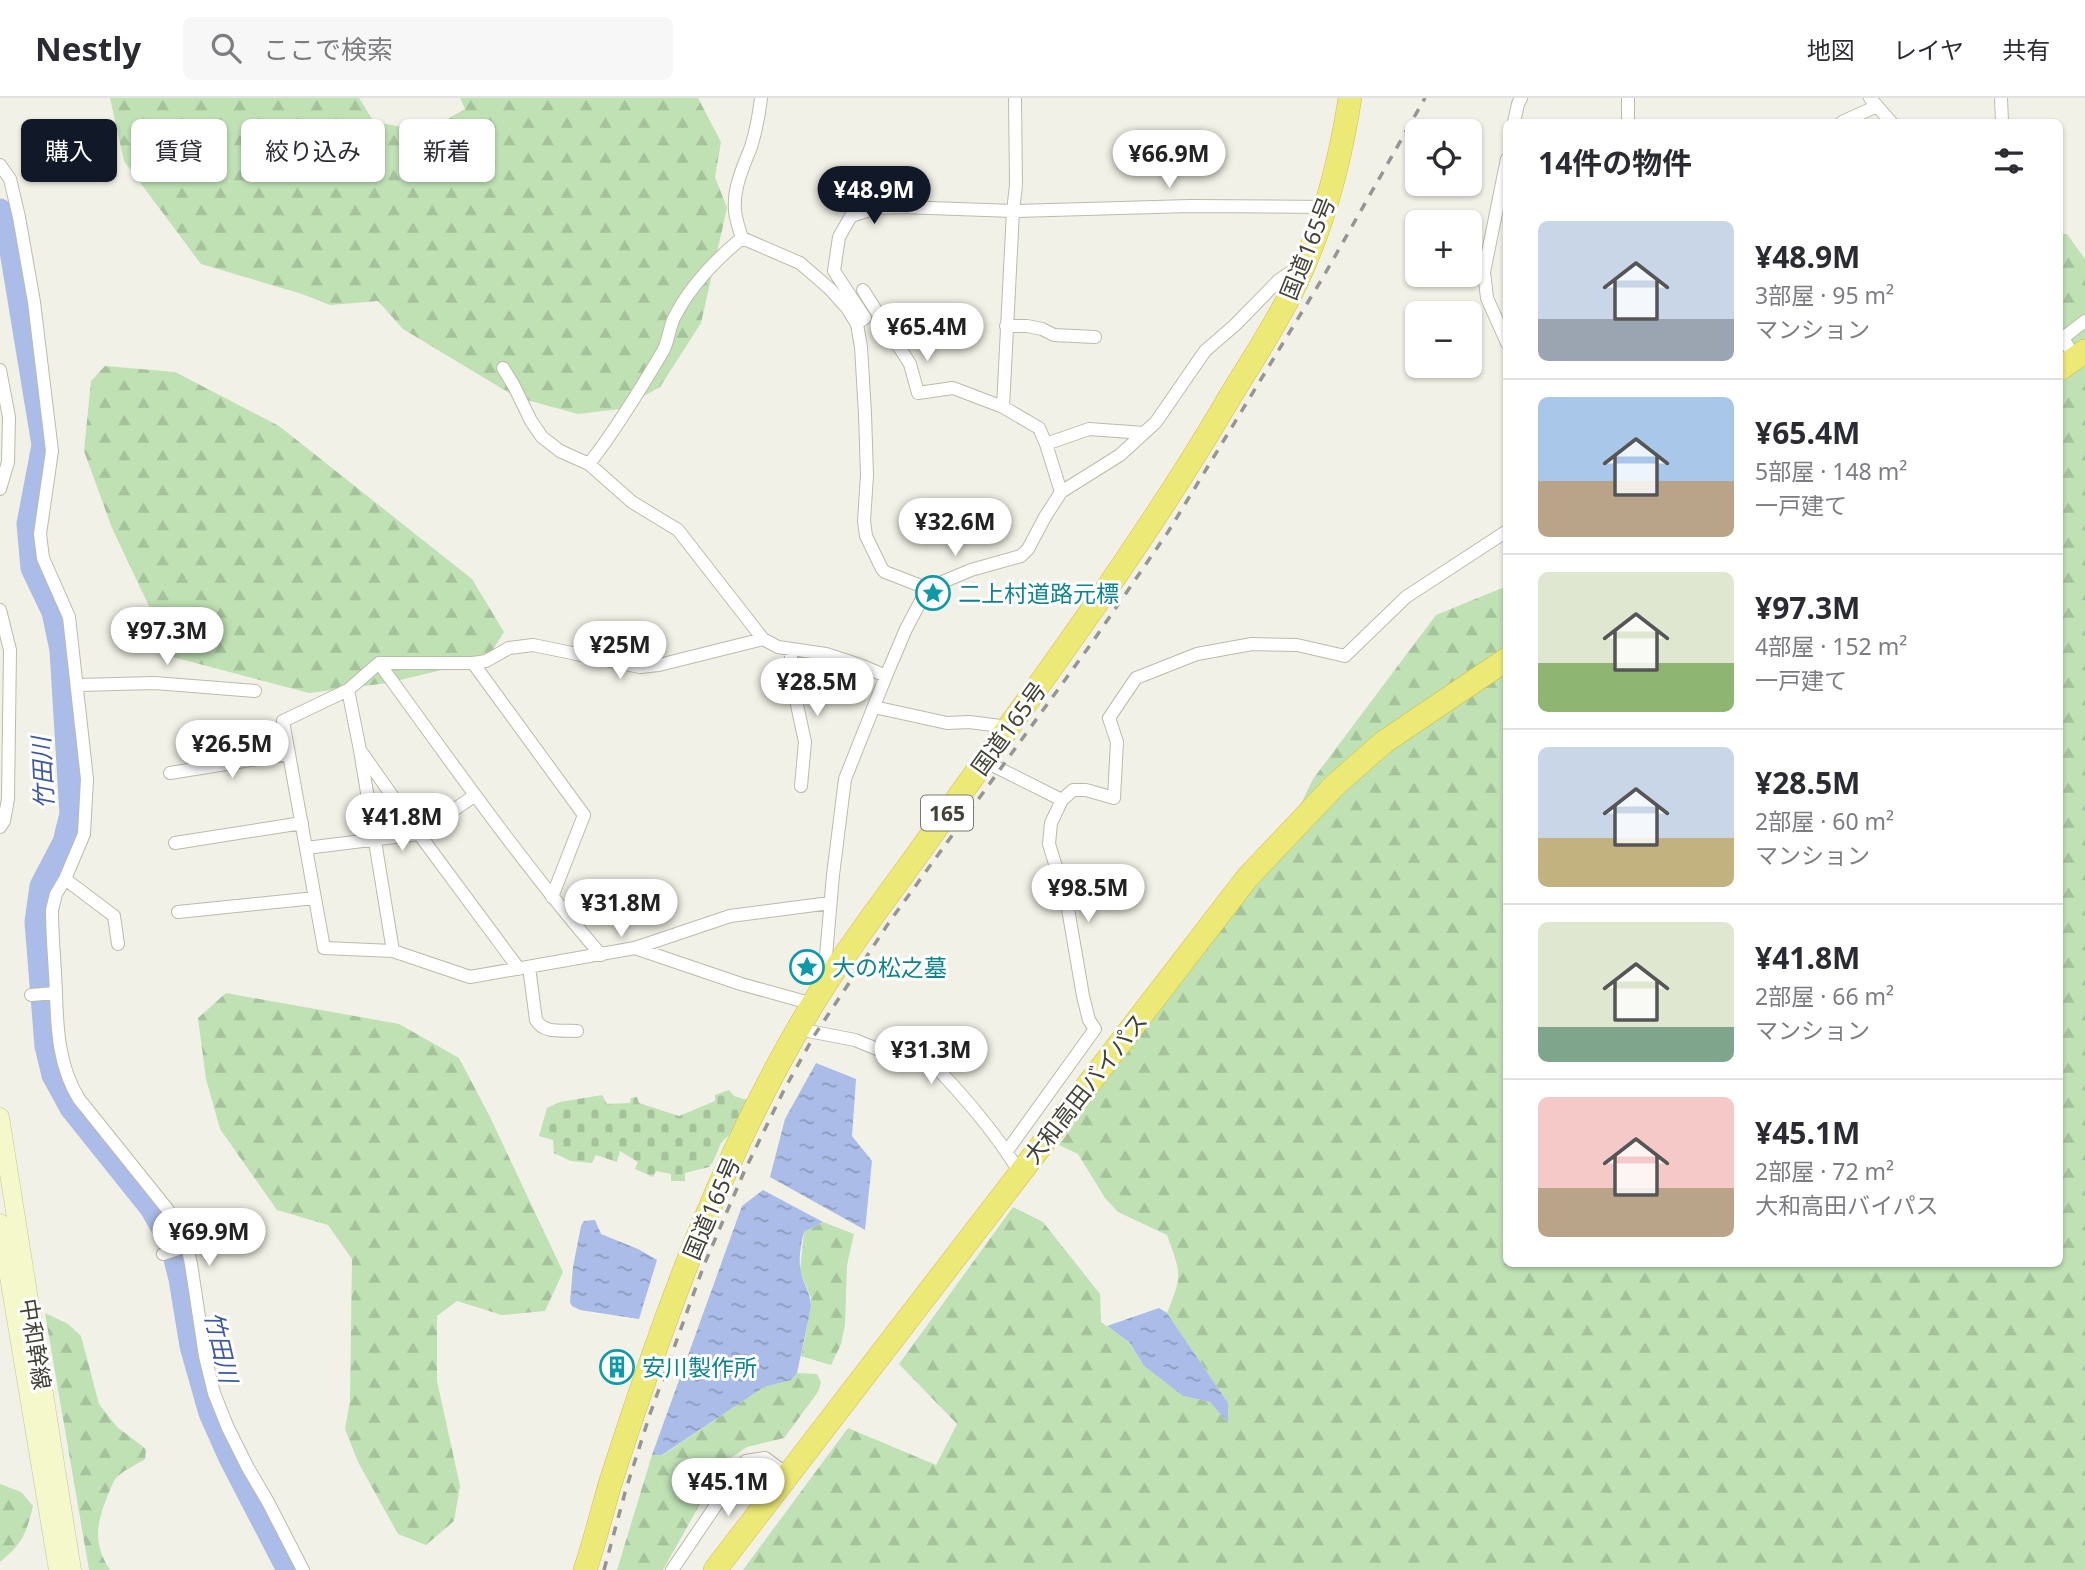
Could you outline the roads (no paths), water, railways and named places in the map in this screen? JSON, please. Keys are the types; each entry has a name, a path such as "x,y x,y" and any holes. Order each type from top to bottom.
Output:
{"highway":[{"name":"国道165号","path":"587,1565 611,1482 665,1322 714,1195 767,1085 818,995 1097,604 1190,463 1290,294 1326,207 1339,162 1350,98"},
{"name":"大和高田バイパス","path":"715,1570 1247,878 1335,785 1384,742 1503,662"}],"main road":[{"name":"中和幹線","path":"0,1117 72,1570"},
{"name":"中和幹線","path":"0,1223 58,1570"}],"street":[{"path":"741,238 735,211 737,189 741,168 751,147 761,98"},
{"path":"1003,407 1016,185 1015,98"},
{"path":"1515,119 1521,98"},
{"path":"1628,98 1628,119"},
{"path":"2001,98 2002,119"},
{"path":"1847,119 1874,102 1888,119"},
{"path":"0,165 10,179 34,302 52,451 40,534 43,558 69,617 88,779 84,834 56,894 52,910 56,1020 60,1045 71,1086 168,1210 187,1246 205,1356 214,1393 248,1468 303,1570"},
{"path":"1503,179 1484,272 1487,298 1503,334"},
{"path":"857,324 865,318 834,271 839,237 851,216 876,208 1013,211 1190,206 1326,207"},
{"path":"741,238 800,263 830,289 857,324 865,414 866,536 885,572 929,589"},
{"path":"589,464 617,427 665,347 673,322 688,295 705,271 741,238"},
{"path":"635,948 741,984 818,995 845,779 906,629 929,589 971,570 1021,556 1028,549 1061,492 1120,455 1156,422 1205,351 1279,280 1304,264"},
{"path":"863,290 910,364 918,393 953,388 1003,407 1039,428 1061,492"},
{"path":"2073,359 2063,338 2085,321"},
{"path":"1006,326 1027,326 1054,335 1095,337"},
{"path":"503,368 542,437 560,451 589,464 632,502 678,530 763,639 778,647 826,654 886,676"},
{"path":"0,370 9,417 8,462 0,489"},
{"path":"1046,444 1090,429 1144,433"},
{"path":"1007,1151 1095,1029 1089,1020 1083,996 1067,903 1048,844 1051,823 1062,800 1073,790 1086,790 1114,797 1117,742 1109,718 1136,678 1197,653 1252,644 1297,645 1345,656 1406,597 1503,534"},
{"path":"0,610 10,650 4,821 0,827"},
{"path":"763,639 659,665 640,667 533,645 509,648 486,661 473,663 379,663 348,690 283,721 324,948 393,951 470,977 635,948 730,916 830,903"},
{"path":"791,649 792,677 805,742 801,786"},
{"path":"379,663 474,796 601,955"},
{"path":"473,663 584,815 552,897"},
{"path":"78,685 155,683 255,691"},
{"path":"348,690 393,951"},
{"path":"874,707 947,723 969,722 1009,727"},
{"path":"360,750 419,834 524,968 536,1020 540,1026 548,1030 577,1031"},
{"path":"170,773 289,754"},
{"path":"986,758 996,767 1062,800"},
{"path":"306,848 419,834 474,796"},
{"path":"175,843 302,823"},
{"path":"65,879 114,916 118,944"},
{"path":"178,912 315,898"},
{"path":"31,995 56,993"},
{"path":"798,1029 855,1040 883,1051 921,1051 1007,1151 1020,1173"},
{"path":"163,1254 187,1246"},
{"path":"672,1570 746,1461 765,1458 788,1475"}],"water":[{"path":"816,1063 856,1079 852,1136 872,1161 865,1230 770,1177 785,1119"},
{"path":"763,1190 823,1222 804,1232 802,1241 800,1268 811,1307 797,1373 791,1380 764,1387 662,1455 652,1455 742,1206"},
{"path":"595,1220 601,1234 657,1260 639,1319 580,1310 570,1302 581,1226 584,1221"},
{"path":"1159,1308 1167,1313 1228,1403 1228,1423 1210,1402 1183,1396 1144,1366 1130,1343 1107,1326"}],"waterway":[{"name":"竹田川","path":"0,210 11,251 43,445 28,524 32,568 53,612 61,650 71,814 64,842 41,886 36,922 46,1046 53,1075 71,1108 151,1208 171,1243 191,1346 210,1413 230,1458 288,1570"}],"railway":[{"path":"604,1570 650,1414 704,1265 744,1172 814,1036 890,921 1091,644 1168,532 1322,279 1425,98"}],"place":[{"name":"二上村道路元標","path":"933,593"},
{"name":"大の松之墓","path":"807,967"},
{"name":"安川製作所","path":"617,1367"}]}
